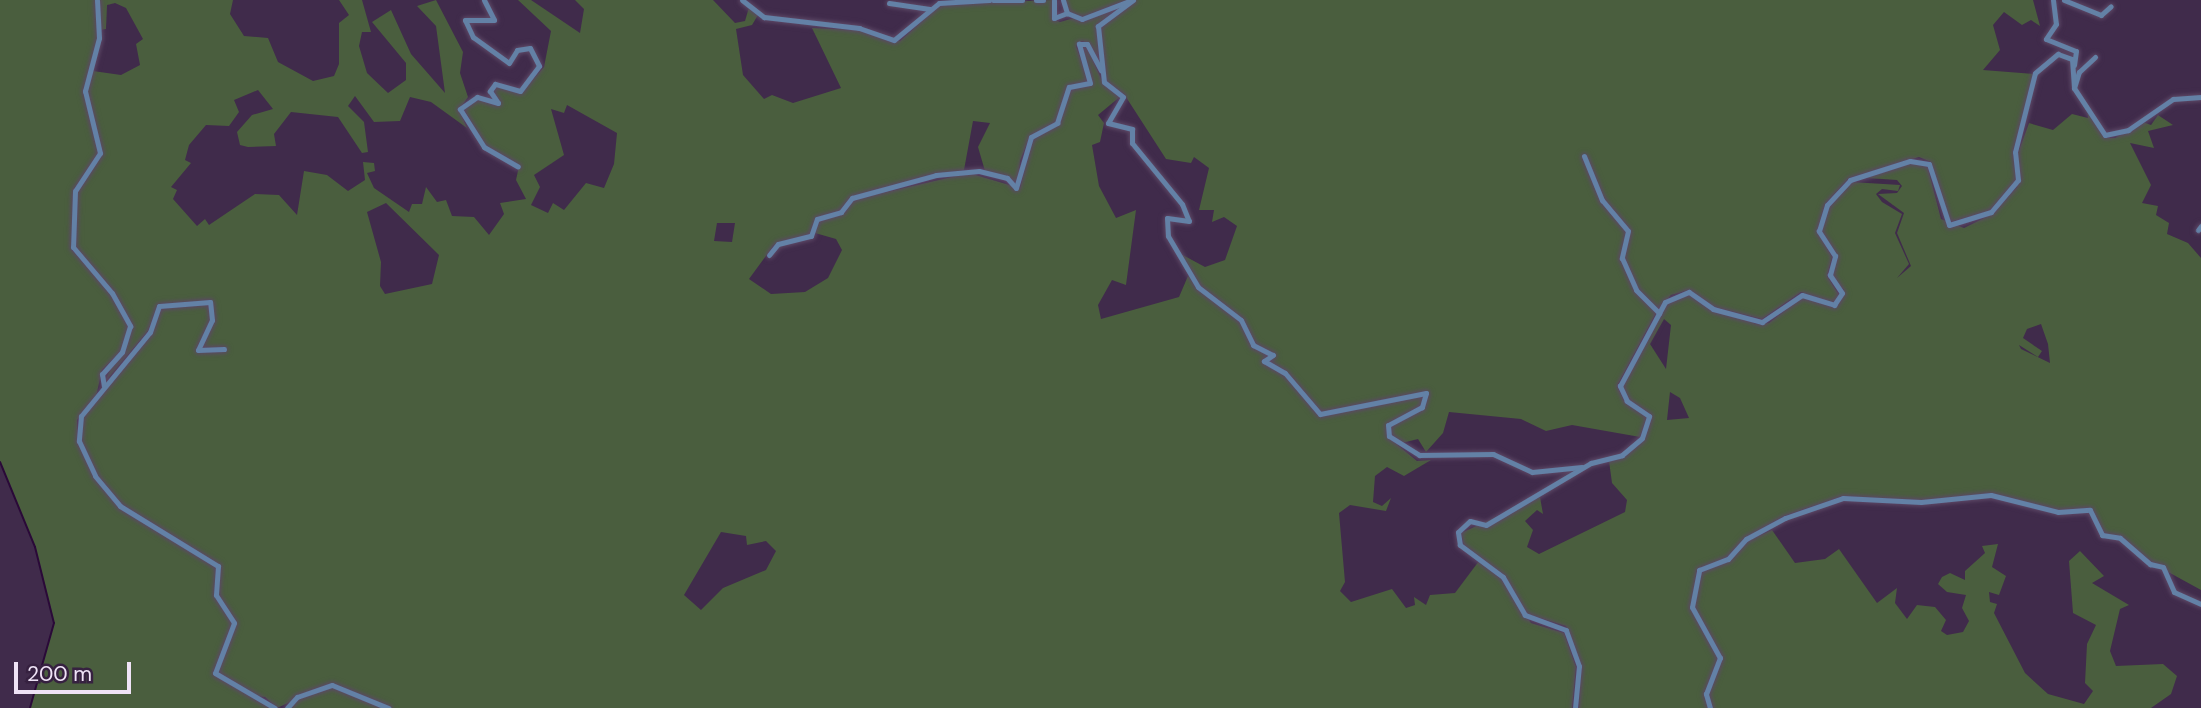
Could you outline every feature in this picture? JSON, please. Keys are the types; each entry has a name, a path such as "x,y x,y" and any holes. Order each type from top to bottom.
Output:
{"street":[{"path":"97,0 99,38 85,91 100,153 75,191 73,250 112,293 130,326 122,352 102,374 104,386"},
{"path":"484,0 494,20 465,20 473,37 509,63 517,50 530,48 539,66 520,91 495,84 490,91 498,103 477,97 460,109 484,147 518,167"},
{"path":"742,0 764,17 859,29 894,40 930,9"},
{"path":"889,3 930,9 991,0 1022,0"},
{"path":"1036,0 1043,0"},
{"path":"1054,0 1054,18 1067,13 1082,19 1133,0"},
{"path":"1063,0 1067,13"},
{"path":"1133,0 1098,26 1104,82 1123,97 1108,123 1132,129 1132,143 1187,213 1187,223 1167,218 1165,224 1189,275 1241,320 1253,345 1273,355 1264,361 1284,373 1317,413 1426,393 1422,407 1388,425 1389,436 1419,455 1493,454 1532,472 1591,463 1622,455 1647,432 1649,416 1627,401 1620,386 1665,302 1689,292 1713,309 1756,322 1768,321 1802,295 1834,305 1842,293 1829,275 1835,256 1819,231 1827,205 1850,180 1910,161 1929,164 1949,225 1991,212 2018,180 2015,152 2035,73 2061,53 2073,68"},
{"path":"2053,0 2056,24 2046,39 2076,51 2074,88 2109,136 2158,114 2173,99 2201,97"},
{"path":"2064,0 2101,15 2110,6"},
{"path":"769,255 778,244 811,236 817,219 841,212 852,198 936,175 979,171 1007,178 1016,188 1031,137 1057,123 1069,87 1090,83 1079,44 1087,44 1101,69"},
{"path":"2074,88 2079,72 2095,57"},
{"path":"1584,156 1602,200 1628,232 1622,258 1636,290 1659,313"},
{"path":"224,349 198,350 212,320 210,302 168,303 156,310 150,332 78,420 79,441 96,476 120,506 218,566 216,595 234,623 215,673 275,708"},
{"path":"1575,708 1579,666 1569,653 1566,630 1525,615 1503,577 1460,545 1458,532 1470,521 1486,524 1591,463"},
{"path":"1710,708 1706,694 1720,658 1692,607 1699,570 1728,559 1746,540 1784,518 1843,498 1921,502 1991,495 2058,512 2090,510 2102,535 2120,538 2150,564 2164,566 2174,592 2201,604"},
{"path":"287,708 297,696 332,685 388,708"}],"green space":[{"path":"0,0 95,0 98,38 84,91 99,153 74,191 71,249 108,290 128,326 121,351 102,370 95,401 77,420 78,441 94,477 120,507 216,567 214,596 232,623 213,673 272,708 30,708 54,623 35,547 0,462"},
{"path":"98,0 233,0 230,14 244,36 268,38 278,62 313,81 334,76 339,64 339,23 349,15 339,0 362,0 371,32 362,32 359,46 367,73 388,93 406,80 406,63 372,22 391,10 411,54 445,93 436,26 417,6 436,0 463,52 460,73 468,97 459,110 467,128 431,102 410,97 400,121 374,122 355,96 348,106 364,122 368,152 362,153 338,117 291,112 274,134 276,146 240,145 237,132 252,115 273,109 258,90 234,100 239,112 229,126 206,125 189,145 185,160 191,163 171,187 177,190 173,199 197,226 205,219 209,225 255,194 279,195 297,215 304,171 327,175 348,191 365,180 363,162 374,163 375,171 367,173 374,188 409,212 412,204 422,204 426,187 437,202 446,200 452,216 474,217 489,235 504,214 500,203 526,199 516,180 519,166 485,146 462,106 477,99 498,105 493,86 521,93 544,67 551,31 518,0 531,0 580,33 584,9 575,0 713,0 735,23 745,21 750,4 758,15 752,25 736,29 743,75 764,99 772,95 793,103 841,88 812,28 858,30 900,41 940,5 1052,0 1053,19 1060,22 1130,2 1097,25 1101,66 1088,43 1082,41 1076,46 1089,82 1069,87 1056,122 1030,136 1020,161 1018,185 1007,177 985,171 978,147 990,123 973,121 964,170 935,174 851,197 844,209 816,218 810,234 774,245 749,279 771,294 805,292 828,278 842,250 836,239 815,233 817,222 846,211 852,200 969,173 1020,188 1033,137 1058,124 1071,88 1091,83 1078,50 1086,45 1103,83 1121,96 1098,115 1104,123 1100,142 1092,145 1099,186 1116,218 1136,210 1126,285 1112,280 1098,305 1101,319 1179,297 1188,276 1240,321 1252,346 1272,356 1263,362 1284,374 1319,416 1425,394 1421,406 1387,424 1388,437 1417,461 1431,460 1404,476 1387,467 1375,476 1373,502 1382,506 1391,498 1386,511 1350,505 1339,513 1345,582 1340,591 1351,602 1392,589 1406,608 1415,605 1414,597 1426,605 1430,595 1455,593 1479,561 1501,579 1531,623 1564,633 1576,667 1572,708 391,708 332,683 277,708 265,697 246,695 216,672 235,623 217,595 219,565 121,505 97,476 81,441 82,417 151,332 157,310 194,303 158,304 148,331 104,383 131,326 113,292 74,249 76,192 102,153 87,91 93,71 121,75 140,65 136,44 143,39 126,8 115,3 107,5 106,29 100,30","holes":["567,105 617,133 614,164 604,188 586,183 564,210 553,203 548,213 531,205 540,187 534,175 564,155 551,109 564,113","386,203 439,255 432,284 385,294 380,286 381,262 367,212","717,223 735,223 732,242 714,241","721,532 746,536 747,545 766,541 776,551 766,570 723,588 701,610 684,595"]},
{"path":"1064,0 1127,0 1082,17 1068,12"},
{"path":"1135,0 2033,0 2040,26 2031,20 2022,25 2004,12 1993,25 2000,50 1983,70 2034,74 2013,152 2016,180 1990,211 1950,222 1931,162 1919,157 1849,178 1825,204 1817,231 1832,257 1827,276 1839,295 1833,303 1801,292 1762,319 1714,307 1689,290 1671,295 1658,310 1638,290 1656,313 1617,386 1625,403 1647,417 1640,437 1572,425 1546,431 1521,419 1449,412 1443,433 1426,452 1418,439 1402,443 1391,435 1390,425 1423,408 1426,392 1320,413 1266,359 1274,354 1254,344 1242,319 1199,286 1179,253 1205,267 1225,260 1237,226 1224,217 1212,222 1214,210 1199,210 1209,168 1194,157 1191,163 1166,159 1124,94 1106,82 1100,26"},
{"path":"2087,107 2104,138 2115,138 2143,122 2151,125 2158,115 2173,125 2148,131 2154,148 2130,143 2151,185 2142,203 2158,206 2156,215 2169,223 2167,234 2188,243 2201,258 2201,590 2150,562 2121,537 2105,535 2090,509 2058,511 1991,493 1921,501 1843,496 1784,516 1745,538 1724,560 1697,569 1691,607 1718,658 1708,684 1708,708 1579,708 1580,676 1566,626 1527,614 1504,575 1464,546 1461,533 1540,497 1543,514 1537,510 1525,521 1533,530 1527,547 1539,554 1625,512 1627,500 1612,483 1609,461 1643,440 1652,415 1629,400 1622,385 1667,303 1689,295 1756,324 1769,323 1802,297 1835,308 1844,290 1833,278 1837,255 1822,231 1829,207 1851,182 1900,185 1898,191 1882,189 1876,194 1882,202 1902,214 1895,233 1909,264 1897,278 1911,266 1897,233 1904,213 1878,194 1897,193 1902,186 1897,180 1867,178 1911,163 1927,165 1941,219 1964,228 1992,214 2017,187 2018,153 2029,123 2053,130 2072,114 2088,118","holes":["1664,319 1671,325 1666,369 1650,344","2041,324 2048,344 2050,363 2021,349 2019,345 2038,357 2042,351 2023,338 2027,329","1670,392 1680,398 1689,418 1667,420"]},
{"path":"1772,530 1795,563 1825,559 1839,549 1877,603 1897,588 1895,603 1907,619 1917,605 1935,607 1946,620 1941,631 1947,635 1963,632 1969,621 1962,608 1966,595 1947,592 1938,584 1942,577 1950,573 1965,580 1965,571 1985,553 1982,546 1998,544 1992,567 2006,576 1999,595 1989,592 1990,602 1997,604 1994,613 2025,673 2048,694 2084,704 2093,691 2085,683 2087,644 2096,625 2073,613 2069,561 2080,551 2104,576 2092,583 2129,605 2120,609 2110,651 2116,666 2163,664 2177,676 2171,694 2151,708 1711,708 1708,694 1721,658 1694,606 1700,571 1725,563 1747,541"},
{"path":"332,686 385,708 289,708 298,698"}],"waterway":[{"path":"0,462 35,547 54,623 30,708"}]}
